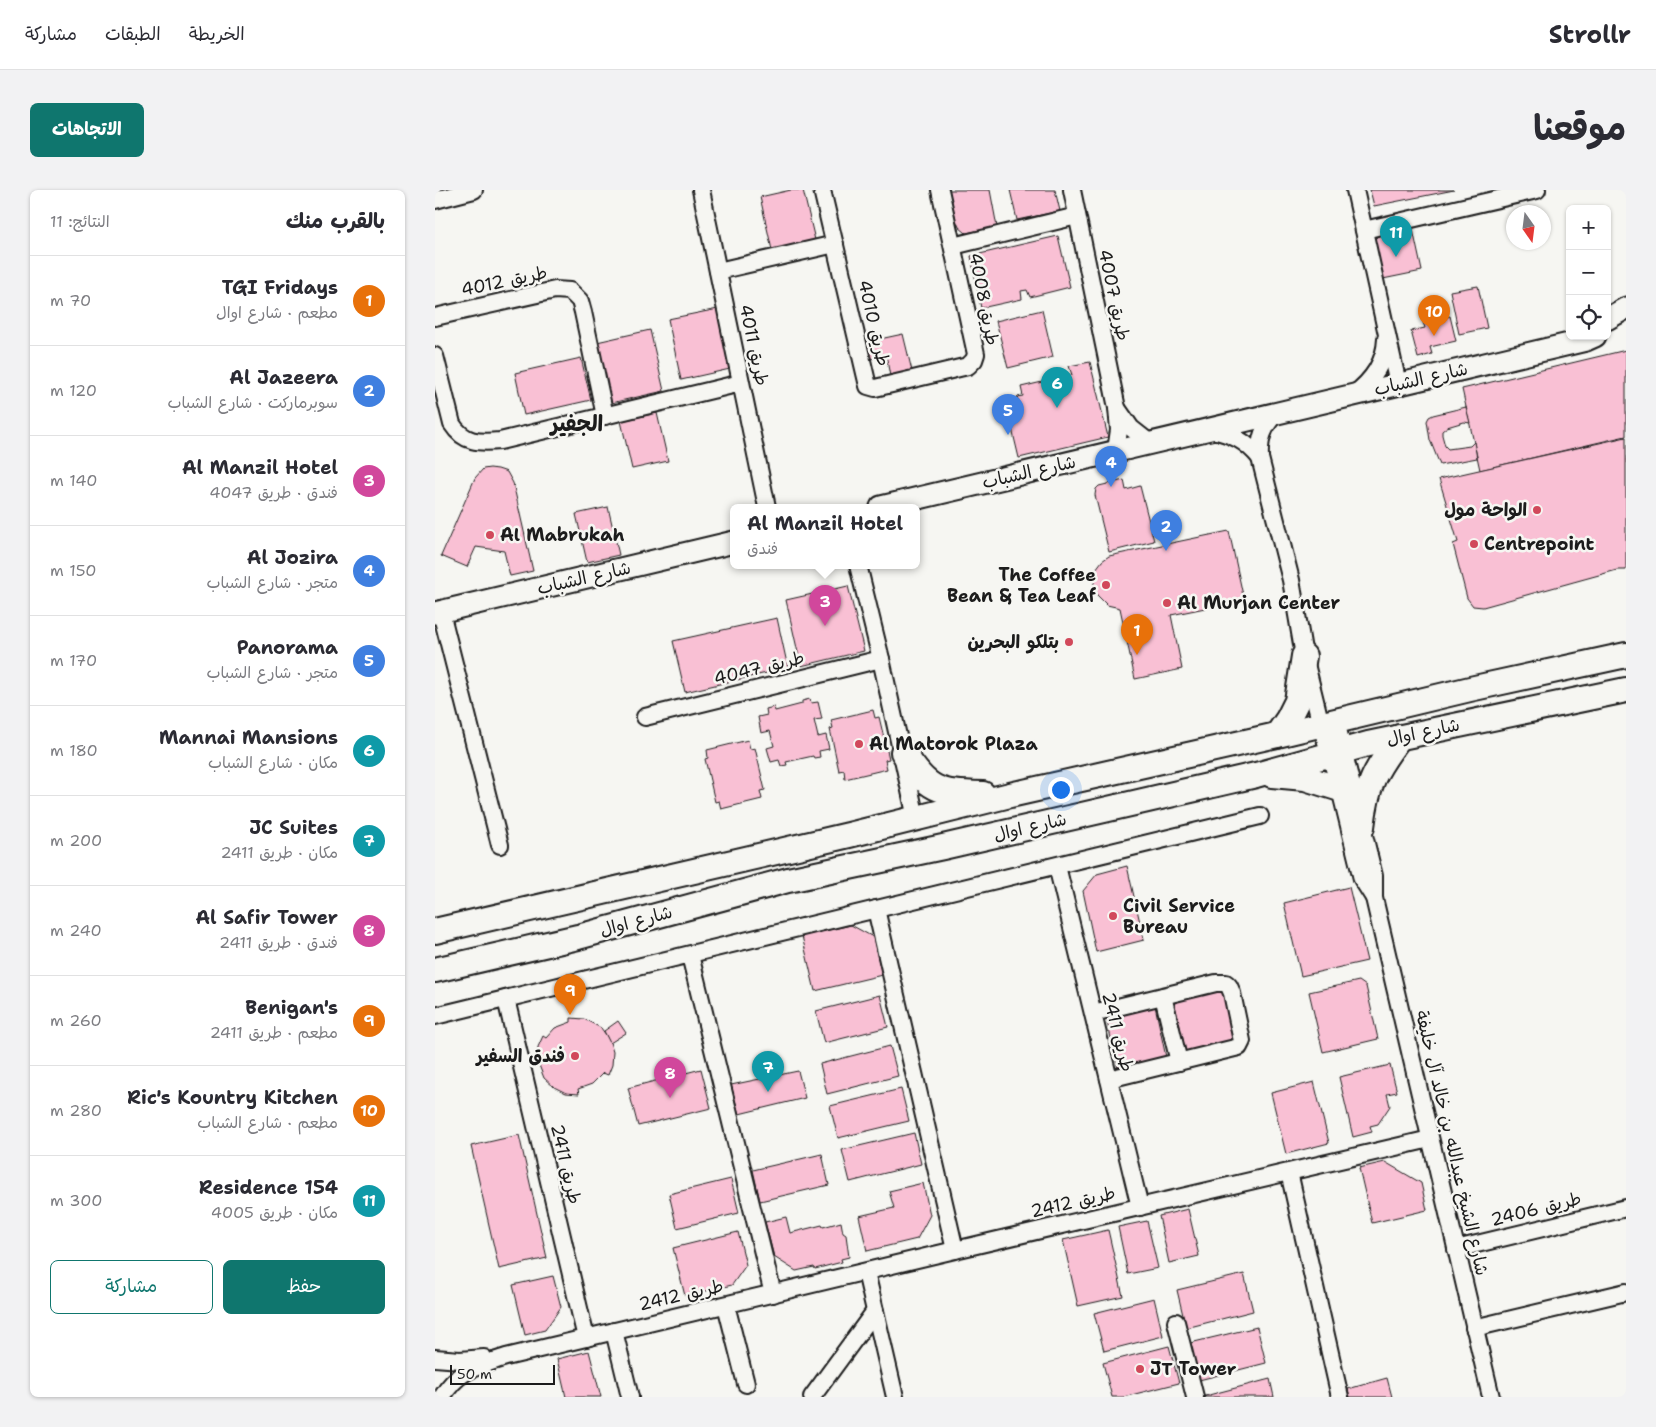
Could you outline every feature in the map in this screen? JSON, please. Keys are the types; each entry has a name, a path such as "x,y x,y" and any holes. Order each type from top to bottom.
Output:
{"main road":[{"name":"شارع اوال","path":"435,931 1010,795 1626,654"},
{"path":"1277,735 1297,701 1304,656"},
{"name":"شارع اوال","path":"435,970 578,937 788,880 943,847 1256,774 1400,737 1626,690"},
{"path":"1362,827 1366,797 1370,784 1382,761 1400,737"},
{"path":"903,752 926,782 939,789 957,794 1010,795"},
{"path":"1256,774 1305,778 1340,789"},
{"path":"788,880 794,872 806,865 871,846 898,835 909,828 917,818"}],"street":[{"path":"435,200 474,190"},
{"name":"طريق 4011","path":"701,190 766,504"},
{"name":"طريق 4010","path":"822,190 868,386 875,388 968,366 974,360"},
{"name":"طريق 4008","path":"940,190 976,354 974,360"},
{"name":"طريق 4007","path":"1072,190 1117,408 1119,430 1116,451"},
{"path":"1355,190 1398,384"},
{"path":"1364,230 1537,190"},
{"name":"طريق 4008","path":"953,246 1077,216"},
{"path":"718,271 835,244"},
{"name":"طريق 4012","path":"435,316 555,290 570,291 580,301 605,416"},
{"path":"1611,317 1626,308"},
{"path":"1611,329 1626,322"},
{"path":"1353,395 1366,386 1376,373 1383,358 1386,326"},
{"name":"شارع الشباب","path":"894,504 1276,414 1573,340"},
{"path":"435,356 452,424 458,433 471,440 490,442 741,383"},
{"name":"طريق 4007","path":"1117,408 1131,428 1150,443"},
{"name":"شارع الشباب","path":"1276,414 1267,422 1261,433 1259,458 1291,580 1304,656 1328,723"},
{"name":"شارع الشباب","path":"1206,430 1222,432 1237,437 1250,446 1259,458"},
{"name":"شارع الشباب","path":"438,612 730,543"},
{"path":"860,569 917,818"},
{"path":"438,612 500,845"},
{"name":"طريق 4047","path":"645,717 881,659"},
{"name":"شارع الشيخ عبدالله بن خالد آل خليفة","path":"1328,723 1362,827 1374,876 1374,898 1491,1397"},
{"name":"شارع الشيخ عبدالله بن خالد آل خليفة","path":"1336,752 1340,789 1362,879 1374,898"},
{"path":"435,1016 1260,816"},
{"name":"طريق 2411","path":"1057,866 1140,1207"},
{"path":"876,909 955,1250"},
{"path":"690,955 773,1294"},
{"path":"1093,1013 1216,983 1225,983 1229,986 1232,993 1243,1041 1239,1047 1109,1079"},
{"path":"1163,996 1179,1062"},
{"name":"طريق 2411","path":"507,998 586,1338"},
{"name":"طريق 2412","path":"442,1397 454,1379 468,1370 506,1357 1430,1139"},
{"path":"1289,1172 1341,1397"},
{"name":"طريق 2406","path":"1456,1249 1626,1208"},
{"path":"866,1272 895,1397"},
{"path":"1475,1328 1626,1292"},
{"path":"726,1305 746,1384"},
{"path":"812,1397 875,1311"},
{"path":"1176,1322 1195,1397"},
{"path":"614,1331 630,1397"},
{"name":"طريق 2412","path":"435,1358 460,1360 506,1357"}],"building":[{"path":"791,190 803,190 815,240 772,250 760,197"},
{"path":"949,190 990,190 997,227 966,233 959,227 956,220"},
{"path":"1010,190 1055,190 1060,211 1017,220"},
{"path":"1370,190 1454,190 1374,206"},
{"path":"1412,225 1422,271 1378,280 1371,244 1381,232"},
{"path":"1058,236 1070,287 1030,297 1027,290 1021,291 1022,299 981,308 971,256"},
{"path":"1478,286 1487,328 1459,334 1450,291"},
{"path":"718,309 730,369 681,380 668,319"},
{"path":"1042,310 1053,357 1008,368 996,321"},
{"path":"1450,316 1456,341 1430,347 1432,354 1418,358 1411,331 1425,328 1423,322"},
{"path":"650,330 664,391 611,403 597,342"},
{"path":"903,334 912,371 890,376 886,355 870,359 866,342"},
{"path":"1626,350 1626,436 1480,470 1462,389"},
{"path":"581,358 591,400 524,415 515,373"},
{"path":"1090,362 1108,437 1019,458 1008,412 1015,410 1014,406 1019,403 1017,397 1023,396 1021,387 1072,375 1069,366"},
{"path":"1466,407 1470,423 1464,422 1447,427 1442,431 1442,435 1445,446 1448,449 1470,446 1474,442 1477,458 1440,465 1430,440 1427,421 1433,415"},
{"path":"657,413 668,461 632,469 621,421"},
{"name":"الواحة مول","path":"1626,437 1626,570 1617,570 1483,607 1473,606 1467,598 1453,544 1458,542 1439,479"},
{"path":"490,468 507,472 513,483 533,571 510,576 504,551 476,547 467,567 441,556 475,478 483,469"},
{"path":"1124,480 1126,490 1140,486 1154,541 1109,552 1095,495 1096,489 1099,486"},
{"path":"608,507 619,555 587,562 576,514"},
{"name":"Al Murjan Center","path":"1229,531 1244,600 1171,615 1182,669 1135,679 1120,608 1107,605 1097,595 1094,587 1096,569 1109,556"},
{"path":"848,586 864,651 801,666 786,600"},
{"path":"777,618 788,668 685,692 673,641"},
{"path":"810,699 811,703 818,702 822,719 814,720 818,737 826,735 829,749 819,751 820,757 814,758 813,756 786,762 787,765 781,766 779,760 771,762 767,748 774,746 770,731 761,733 758,717 767,715 766,709 774,707 775,711 802,704 802,701"},
{"name":"Al Matorok Plaza","path":"873,710 875,718 879,717 889,759 885,760 887,769 845,779 844,770 839,771 830,729 833,728 831,720"},
{"path":"748,740 750,749 755,748 765,790 760,791 762,799 721,809 719,801 715,802 705,759 708,758 707,750"},
{"name":"Civil Service Bureau","path":"1127,866 1144,940 1096,952 1083,891 1097,874"},
{"path":"1349,887 1367,961 1301,976 1284,903"},
{"path":"851,925 873,937 882,975 815,991 802,936"},
{"path":"1359,981 1366,986 1378,1039 1323,1052 1309,992"},
{"path":"1222,985 1236,1046 1187,1057 1173,997"},
{"path":"880,995 888,1027 824,1043 816,1011"},
{"path":"1154,1001 1167,1062 1119,1073 1105,1012"},
{"name":"فندق السفير","path":"571,1018 584,1019 601,1028 609,1039 613,1052 612,1065 608,1075 603,1073 592,1084 578,1089 579,1094 566,1093 554,1087 544,1078 537,1060 538,1047 543,1036 546,1038 555,1028 571,1022"},
{"path":"618,1021 626,1033 610,1043 604,1031"},
{"path":"890,1046 898,1076 827,1094 820,1064"},
{"path":"1390,1065 1397,1092 1387,1094 1390,1106 1378,1124 1370,1126 1372,1132 1353,1137 1339,1077"},
{"path":"701,1069 711,1108 638,1126 628,1088"},
{"path":"798,1071 805,1098 739,1114 731,1085"},
{"path":"1314,1082 1329,1143 1286,1154 1271,1093"},
{"path":"901,1089 909,1121 838,1138 830,1106"},
{"path":"914,1133 921,1164 850,1182 842,1150"},
{"path":"519,1135 547,1258 499,1269 471,1146"},
{"path":"822,1154 829,1185 760,1201 753,1170"},
{"path":"1385,1162 1421,1183 1427,1210 1372,1223 1359,1168"},
{"path":"731,1179 739,1213 677,1228 669,1194"},
{"path":"923,1183 930,1215 917,1239 867,1251 859,1216 894,1208 889,1191"},
{"path":"1188,1209 1199,1256 1169,1263 1159,1216"},
{"path":"786,1217 790,1233 841,1222 843,1233 846,1235 849,1257 841,1259 842,1262 815,1269 814,1267 796,1271 774,1257 765,1222"},
{"path":"1147,1221 1158,1268 1128,1274 1118,1227"},
{"path":"1108,1230 1123,1296 1078,1306 1063,1240"},
{"path":"738,1232 746,1265 732,1285 685,1296 673,1248"},
{"path":"1244,1274 1253,1311 1186,1328 1177,1290"},
{"path":"553,1276 561,1307 545,1330 525,1335 513,1285"},
{"path":"1154,1298 1163,1336 1104,1351 1094,1313"},
{"path":"1257,1327 1266,1363 1199,1380 1190,1343"},
{"name":"JT Tower","path":"1169,1346 1179,1383 1123,1397 1112,1397 1103,1363"},
{"path":"589,1351 601,1397 566,1397 557,1359"},
{"path":"1387,1378 1392,1397 1350,1397 1348,1389"},
{"path":"1270,1379 1274,1397 1205,1397 1205,1396"}],"place":[{"name":"Residence 154","path":"1396,257"},
{"name":"Ric's Kountry Kitchen","path":"1434,336"},
{"name":"Mannai Mansions","path":"1057,408"},
{"name":"Panorama","path":"1008,435"},
{"name":"Al Jozira","path":"1111,487"},
{"name":"الواحة مول","path":"1537,510"},
{"name":"Al Mabrukah","path":"490,535"},
{"name":"Centrepoint","path":"1474,544"},
{"name":"Al Jazeera","path":"1166,551"},
{"name":"The Coffee Bean & Tea Leaf","path":"1106,585"},
{"name":"Al Murjan Center","path":"1167,603"},
{"name":"Al Manzil Hotel","path":"825,626"},
{"name":"بتلكو البحرين","path":"1069,642"},
{"name":"TGI Fridays","path":"1137,655"},
{"name":"Al Matorok Plaza","path":"859,744"},
{"name":"Civil Service Bureau","path":"1113,916"},
{"name":"Benigan's","path":"570,1015"},
{"name":"فندق السفير","path":"575,1056"},
{"name":"JC Suites","path":"768,1092"},
{"name":"Al Safir Tower","path":"670,1098"},
{"name":"JT Tower","path":"1140,1369"}],"district":[{"name":"الجفير","path":"577,423"}]}
